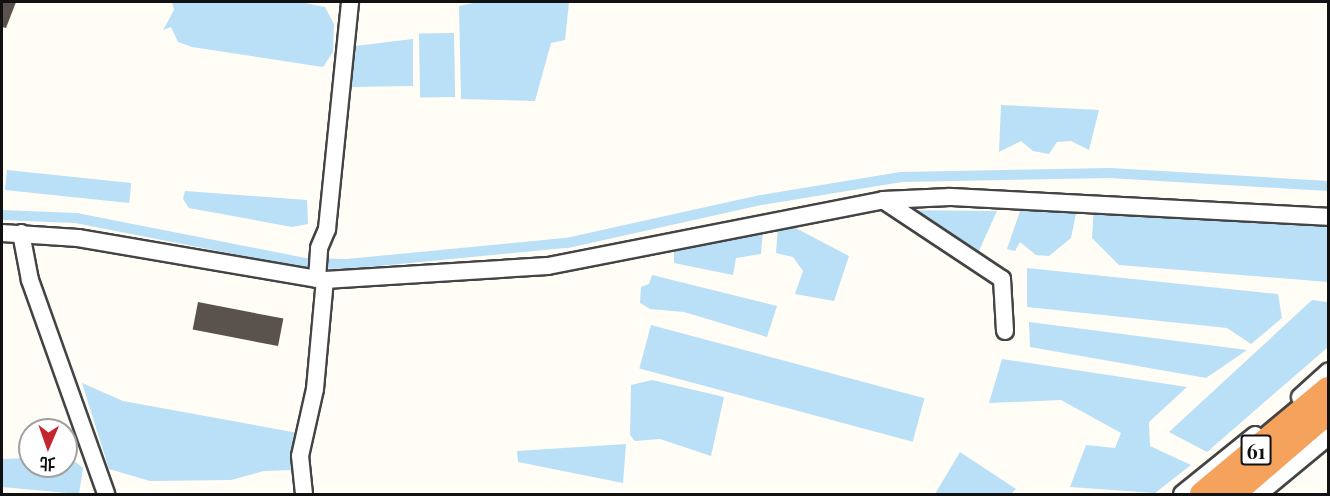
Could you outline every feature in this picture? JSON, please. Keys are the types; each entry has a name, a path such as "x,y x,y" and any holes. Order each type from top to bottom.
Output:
{"highway":[{"path":"1319,409 1329,381"},
{"name":"61","path":"1233,495 1262,488 1319,409 1329,389"},
{"name":"61","path":"1202,495 1319,409"},
{"path":"1262,488 1290,459 1329,425"}],"street":[{"path":"304,495 300,456 315,389 321,280 319,248 327,229 350,2"},
{"path":"2,233 78,238 321,280 548,266 883,200 950,196 1329,217"},
{"path":"883,200 1002,279 1005,331"},
{"path":"21,233 30,280 105,495"},
{"path":"1182,495 1329,372"},
{"path":"1262,488 1329,437"},
{"path":"1262,488 1329,444"}],"water":[{"path":"172,2 300,2 325,7 334,24 333,52 323,67 192,47 178,42 171,27 163,30 174,10"},
{"path":"478,2 569,2 565,40 551,43 535,101 461,99 459,6"},
{"path":"454,33 455,97 420,98 419,34"},
{"path":"413,39 413,86 351,87 355,46"},
{"path":"1001,105 1099,110 1089,150 1071,141 1057,142 1049,154 1033,151 1021,141 999,152"},
{"path":"7,170 131,183 129,203 5,190"},
{"path":"185,191 307,200 308,224 292,227 189,208 183,199"},
{"path":"1094,205 1328,218 1328,282 1119,265 1092,238"},
{"path":"1061,209 1076,214 1071,238 1049,256 1036,255 1020,242 1015,251 1007,249 1020,211"},
{"path":"886,210 997,211 973,264"},
{"path":"786,223 849,256 834,301 795,294 803,271 793,257 776,253 778,227"},
{"path":"763,229 761,254 736,258 733,275 674,263 674,247"},
{"path":"1027,268 1278,294 1282,318 1251,344 1227,328 1027,307"},
{"path":"652,275 777,306 767,337 684,312 650,309 640,303 641,287 649,284"},
{"path":"1312,300 1328,302 1328,347 1207,452 1169,432"},
{"path":"1029,322 1247,350 1206,378 1030,347"},
{"path":"651,325 924,398 913,442 639,368"},
{"path":"1002,359 1187,387 1149,422 1150,446 1191,465 1155,493 1070,487 1086,445 1115,448 1121,433 1061,400 989,403"},
{"path":"652,380 724,397 711,456 660,439 635,441 630,435 631,385"},
{"path":"82,383 123,401 298,433 293,470 264,471 231,480 150,481 109,469"},
{"path":"626,444 623,483 518,462 517,451"},
{"path":"960,452 1016,489 1011,494 935,494"},
{"path":"18,458 18,478 78,478 78,464 83,468 79,494 2,487 2,459"}],"building":[{"path":"2,2 16,2 6,28 2,27"},
{"path":"198,302 283,319 278,346 193,329"}],"waterway":[{"path":"2,215 76,218 305,263 347,264 567,243 761,200 901,177 1110,173 1328,186"}]}
